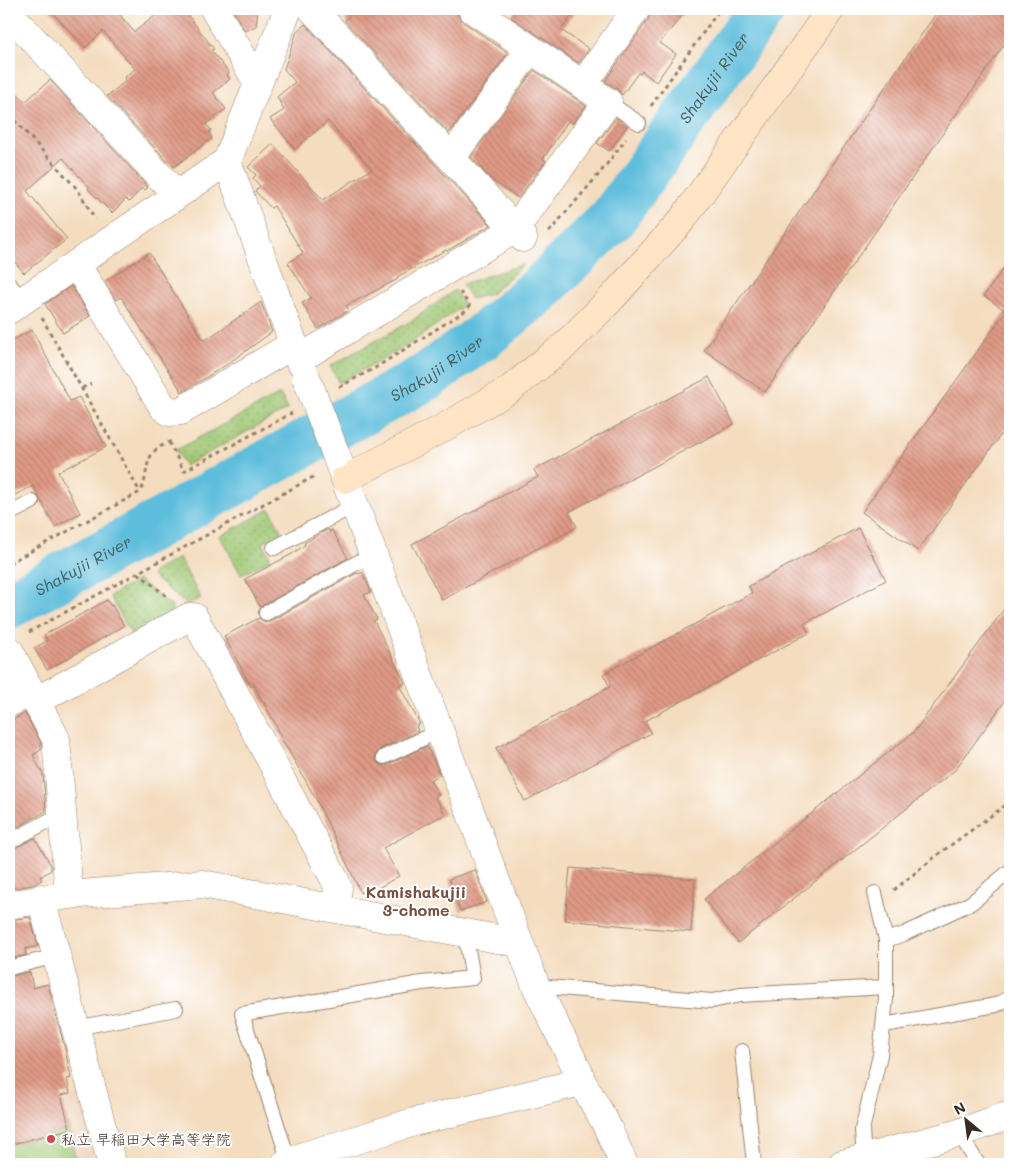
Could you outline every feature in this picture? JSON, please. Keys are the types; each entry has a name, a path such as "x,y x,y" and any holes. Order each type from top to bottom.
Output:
{"street":[{"path":"214,9 258,83"},
{"path":"312,9 519,234"},
{"path":"76,264 162,407 170,412 182,411 300,360 519,234 608,102 472,9"},
{"path":"583,85 636,9"},
{"path":"340,466 443,428 509,390 564,346 612,298 682,220 831,9"},
{"path":"17,297 76,264 226,160 258,83 281,12"},
{"path":"9,13 177,195"},
{"path":"451,158 530,49"},
{"path":"226,160 536,986 579,1072 582,1082 605,1122 624,1164"},
{"path":"26,700 189,617 194,617 335,880 338,888 335,908"},
{"path":"17,642 26,700 56,739 69,894"},
{"path":"9,905 69,894 202,884 519,943"},
{"path":"41,898 112,1164"},
{"path":"287,1163 414,1122 582,1082"},
{"path":"853,1161 959,1133 1010,1115"}],"lane":[{"path":"608,102 638,123"},
{"path":"9,514 32,502"},
{"path":"274,548 355,505"},
{"path":"266,613 373,554"},
{"path":"384,757 439,731"},
{"path":"9,842 63,813"},
{"path":"886,940 904,934 971,903 1010,871"},
{"path":"853,1161 880,1055 884,1025 886,940 876,898"},
{"path":"287,1163 242,1014 422,983 473,978 465,932"},
{"path":"9,968 56,956"},
{"path":"536,986 712,1001 740,995 886,987"},
{"path":"884,1025 996,1006 1010,998"},
{"path":"75,1028 176,1008"},
{"path":"742,1051 754,1164"},
{"path":"959,1133 978,1164"}],"path":[{"path":"9,114 78,190 93,218 111,240"},
{"path":"17,297 82,388 140,492"},
{"path":"82,388 91,384"},
{"path":"9,563 140,492 150,458 158,448 177,438"},
{"path":"169,442 182,468"},
{"path":"17,642 138,573 340,466"},
{"path":"138,573 182,608 189,617"},
{"path":"876,898 1010,802"}],"shaded area":[{"name":"私立 早稲田大学高等学院","path":"83,1094 100,1164 9,1164 9,1113"}],"green space":[{"path":"524,264 491,294 471,299 462,284"},
{"path":"455,290 464,305 408,345 339,383 330,366 413,320"},
{"path":"280,394 288,409 185,466 176,450"},
{"path":"270,509 282,532 263,543 271,559 241,575 220,536"},
{"path":"179,558 201,598 187,605 152,576 154,571"},
{"path":"138,580 172,606 171,614 132,636 110,596"},
{"path":"70,1129 76,1164 9,1164 9,1145"}],"building":[{"path":"49,9 127,9 120,15 134,32 164,9 183,9 214,49 211,50 229,73 227,75 230,79 213,93 226,109 206,124 211,130 209,132 212,138 174,167 170,164 107,96 126,81 124,78 135,69 103,31 85,48"},
{"path":"232,9 258,9 256,26 245,31"},
{"path":"354,9 457,9 458,16 463,22 508,53 449,133 345,21"},
{"path":"517,9 577,9 561,30 589,49 579,63 511,17"},
{"path":"651,9 687,9 660,43 676,54 656,82 642,71 640,74 638,73 622,95 605,81 649,18"},
{"path":"939,9 1010,9 1010,36 765,392 704,350"},
{"path":"305,24 491,225 397,277 398,279 346,306 349,310 318,329 302,303 311,298 288,263 303,253 274,206 271,208 255,191 260,186 253,178 256,175 248,167 273,144 323,200 372,169 328,121 295,149 270,119 284,110 277,97 295,82 284,69 297,31"},
{"path":"534,70 586,106 572,124 568,121 543,159 546,161 518,198 492,180 471,157"},
{"path":"50,80 148,187 145,190 142,188 129,202 126,199 112,213 88,189 89,187 63,158 27,191 67,239 24,273 9,255 9,84 25,102"},
{"path":"616,118 627,126 609,151 597,143"},
{"path":"149,253 204,341 261,302 272,332 226,365 182,392 121,297 116,300 105,281"},
{"path":"1010,259 1010,422 918,551 862,512 1006,311 984,296"},
{"path":"71,286 90,316 63,333 45,304"},
{"path":"32,330 70,401 79,397 106,447 58,472 80,513 55,527 33,486 9,498 9,342"},
{"path":"709,377 734,424 569,512 577,527 442,600 412,544 538,477 534,470"},
{"path":"858,528 886,580 804,624 809,633 645,721 651,733 525,801 496,748 610,687 603,674 752,593 749,586"},
{"path":"328,529 330,532 332,530 348,558 260,607 245,579 292,554 305,545 304,543"},
{"path":"362,572 371,592 364,595 377,619 374,621 405,683 399,685 420,724 416,726 418,731 380,749 375,756 376,760 379,764 387,765 427,746 440,775 430,780 439,795 435,797 445,814 383,848 399,876 373,891 371,887 361,893 317,801 254,685 251,687 224,636 259,618 265,622 270,621"},
{"path":"107,600 124,626 47,670 34,648 47,641 44,635"},
{"path":"1010,601 1010,694 955,770 738,943 704,899 914,732"},
{"path":"25,713 41,743 41,750 33,755 43,774 46,811 9,832 9,722"},
{"path":"35,838 51,865 51,870 40,877 42,880 32,885 9,889 9,851"},
{"path":"570,868 695,879 691,932 565,920"},
{"path":"475,870 487,902 460,911 449,879"},
{"path":"30,917 38,946 25,949 26,955 9,959 9,920"},
{"path":"30,972 33,988 48,984 65,1049 71,1078 67,1079 70,1093 61,1095 70,1129 9,1145 9,977"}],"waterway":[{"name":"Shakujii River","path":"9,605 426,377 481,338 537,292 612,219 762,9"}],"place":[{"name":"私立 早稲田大学高等学院","path":"51,1139"}],"district":[{"name":"Kamishakujii 3-chome","path":"416,900"}]}
